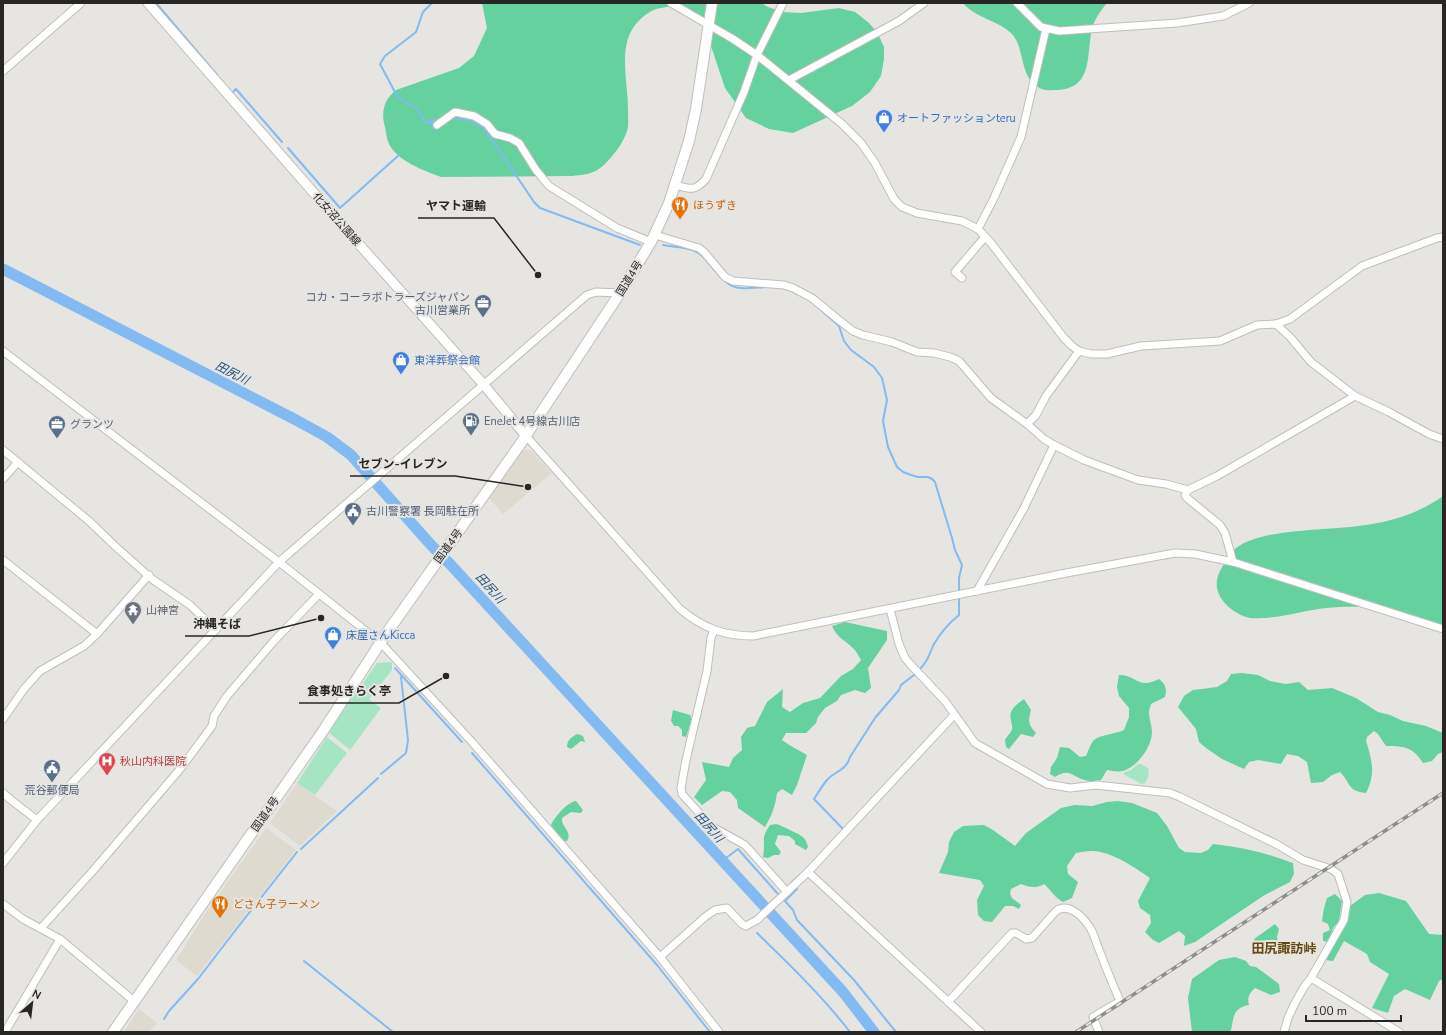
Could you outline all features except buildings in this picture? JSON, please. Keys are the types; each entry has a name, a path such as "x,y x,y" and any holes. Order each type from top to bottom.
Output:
{"highway":[{"name":"国道4号","path":"113,1032 318,737 386,634 526,436 620,293 653,239 669,204 689,141 696,109 712,3"}],"main road":[{"name":"化女沼公園線","path":"148,3 484,385 526,436"}],"street":[{"path":"3,71 80,3"},
{"path":"671,3 733,39 757,55 842,124 861,143 894,199 902,207 917,213 962,221 978,229 1064,338 1079,351 1091,354 1107,354 1142,346 1220,341 1257,325 1276,324 1290,319 1362,266 1443,237"},
{"path":"675,185 692,189 698,187 706,179 741,100 757,55 783,3"},
{"path":"789,80 899,21 924,3"},
{"path":"1017,3 1037,24 1046,29 1059,31 1177,23 1223,16 1249,3"},
{"path":"978,229 994,198 1021,137 1046,29"},
{"path":"437,125 454,112 474,116 488,124 495,134 510,138 519,143 536,170 549,186 617,228 653,239 699,248 726,277 733,281 784,285 793,288 812,298 853,331 863,335 892,342 916,352 934,353 954,358 962,364 991,398 1054,445 1084,460 1138,480 1166,484 1188,490"},
{"path":"962,278 955,272 985,237"},
{"path":"3,863 37,820 279,562 588,295 596,292 620,293"},
{"path":"1276,324 1290,337 1311,362 1355,396 1429,434 1443,439"},
{"path":"3,350 279,562 381,643 472,742 660,957 719,1032"},
{"path":"1027,424 1036,415 1046,396 1079,351"},
{"path":"1233,562 1225,533 1220,525 1186,498 1185,495 1188,490 1217,476 1355,396"},
{"path":"526,436 680,609 702,625 714,630 738,636 753,636 1061,574 1175,553 1194,554 1233,562 1443,629"},
{"path":"977,591 1024,508 1054,445"},
{"path":"3,450 89,521 149,575 190,605 215,630"},
{"path":"3,479 18,462"},
{"path":"3,560 97,634"},
{"path":"3,719 24,689 40,671 84,646 97,634 149,575"},
{"path":"41,928 96,867 181,768 212,726 214,716 227,696 273,642 319,594"},
{"path":"890,609 899,644 905,658 945,702 975,743 1047,784 1070,788 1096,785 1170,793 1258,835 1303,860 1331,869 1338,874 1347,902 1344,920 1312,978 1304,986 1288,1018 1284,1032"},
{"path":"714,630 711,638 707,671 686,760 681,788 682,794 712,826 745,845 787,892"},
{"path":"660,957 705,917 716,910 727,908 742,924 746,926 757,920 808,872 954,714"},
{"path":"3,792 37,820"},
{"path":"808,872 981,1032"},
{"path":"3,904 23,919 60,939 134,1001"},
{"path":"948,1002 1012,933 1016,933 1026,939 1032,938 1059,908 1071,909 1078,913 1089,927 1120,1001 1094,1017 1099,1032"},
{"path":"5,1032 60,939"},
{"path":"1312,978 1399,1032"}],"shaded area":[{"path":"522,450 531,450 552,473 503,514 488,497"},
{"path":"297,783 337,811 300,846 270,823"},
{"path":"266,828 296,850 197,976 176,960 205,914"},
{"path":"139,1009 157,1023 149,1032 124,1032"}],"green space":[{"path":"482,3 761,3 782,12 801,13 839,8 855,12 868,22 877,32 884,47 884,59 881,76 870,92 852,106 793,133 769,129 746,118 725,88 702,24 670,6 657,9 650,12 638,21 631,32 627,43 625,69 628,129 617,150 599,169 591,173 572,176 441,177 412,165 393,150 389,144 383,118 385,104 396,90 459,68 474,56 487,28"},
{"path":"963,3 1107,3 1098,15 1093,26 1088,60 1082,78 1076,84 1068,88 1043,90 1029,78 1019,45 1012,34 1000,25 980,16"},
{"path":"1443,496 1443,631 1431,623 1417,617 1388,609 1372,607 1327,608 1288,615 1250,618 1240,615 1229,608 1218,592 1217,580 1229,555 1241,545 1251,540 1288,532 1353,527 1383,522 1414,512"},
{"path":"845,622 887,631 887,640 868,668 871,688 865,693 855,690 841,695 837,701 825,708 818,717 816,723 806,733 786,733 782,740 807,755 792,795 782,789 777,793 773,811 765,827 738,808 737,800 730,792 722,791 702,805 694,797 706,780 702,762 729,767 733,758 742,750 741,737 747,728 755,726 767,702 783,689 782,707 790,712 803,703 820,698 841,676 853,669 861,660 855,650 839,636 832,626"},
{"path":"392,662 392,670 369,699 381,708 350,750 328,732 377,663"},
{"path":"1242,673 1258,675 1270,681 1286,684 1299,682 1308,690 1332,688 1356,698 1378,712 1390,715 1403,721 1426,726 1443,733 1443,752 1438,754 1432,761 1423,763 1416,754 1408,748 1386,746 1378,734 1374,731 1367,737 1366,741 1370,754 1372,773 1366,793 1352,788 1340,772 1332,775 1323,782 1311,783 1307,762 1298,756 1287,754 1281,764 1258,760 1249,762 1244,769 1222,759 1199,742 1196,729 1178,707 1184,696 1193,690 1217,687 1227,681 1231,674"},
{"path":"1119,675 1130,677 1142,683 1152,682 1159,679 1165,687 1165,697 1151,704 1149,710 1152,730 1151,738 1147,750 1143,756 1128,769 1123,771 1107,770 1101,780 1087,781 1068,773 1060,774 1055,777 1050,774 1051,767 1057,758 1060,747 1069,748 1080,757 1086,756 1095,739 1124,730 1129,717 1129,708 1119,696 1117,687"},
{"path":"1024,699 1031,710 1029,723 1036,733 1033,737 1021,734 1009,749 1006,747 1005,740 1012,728 1010,716 1012,710"},
{"path":"673,710 690,715 692,719 686,737 682,736 682,730 678,726 674,726 671,721"},
{"path":"578,734 583,736 585,742 581,741 571,749 567,747 570,739"},
{"path":"327,737 347,753 315,795 297,783"},
{"path":"1138,764 1141,764 1149,769 1148,778 1145,783 1142,784 1123,773 1131,770"},
{"path":"576,801 583,810 581,813 571,812 562,818 563,824 569,835 567,841 563,841 551,825 565,807"},
{"path":"1118,801 1132,803 1157,813 1167,826 1179,848 1185,852 1201,853 1208,850 1213,844 1264,853 1293,863 1294,874 1290,882 1263,896 1195,942 1184,946 1185,936 1179,931 1159,943 1153,940 1145,932 1151,923 1150,915 1140,908 1138,901 1150,878 1122,860 1106,853 1098,851 1085,851 1076,853 1067,866 1068,874 1078,882 1072,898 1063,902 1044,884 1038,887 1032,887 1021,884 1011,889 1010,894 1012,898 1021,905 1019,909 1013,906 1005,906 992,922 984,921 978,915 977,900 984,886 980,880 939,873 948,852 949,842 954,832 963,826 984,825 1015,846 1026,833 1061,808 1075,805 1092,806"},
{"path":"770,825 781,825 803,837 808,847 806,850 795,844 795,841 789,836 778,835 775,844 781,852 779,855 774,855 768,858 763,857 765,834"},
{"path":"1379,893 1406,901 1429,934 1443,935 1443,979 1439,981 1430,1000 1405,989 1394,996 1388,1013 1372,1008 1389,974 1370,962 1367,954 1344,941 1333,961 1325,960 1346,921 1350,906 1365,895"},
{"path":"1335,894 1342,901 1339,921 1333,928 1328,942 1323,941 1323,933 1330,930 1328,924 1322,921 1324,908 1327,898"},
{"path":"1275,924 1279,929 1277,937 1278,943 1268,954 1256,947 1254,939"},
{"path":"1235,957 1246,961 1250,966 1256,967 1279,984 1280,992 1271,995 1255,988 1249,996 1249,1005 1240,1008 1235,1013 1231,1030 1229,1032 1192,1032 1188,998 1192,979 1219,960"}],"waterway":[{"path":"156,3 217,75"},
{"path":"432,3 423,12 416,32 385,56 380,64 396,94 402,100 417,109 425,122 427,123 442,118"},
{"path":"230,91 232,93 236,89 282,142"},
{"path":"451,118 470,120 484,128 534,202 540,208 640,245"},
{"path":"430,121 434,129"},
{"path":"288,148 340,208 399,155"},
{"path":"663,245 684,248 699,253 730,285 741,288 766,287"},
{"name":"田尻川","path":"3,269 296,420 327,437 351,455 431,545 843,992 874,1032"},
{"path":"811,301 839,326 844,341 851,350 874,367 882,378 887,400 883,421 888,447 897,467 903,472 918,477 928,477 935,482 955,550 962,565 959,578 959,590"},
{"path":"920,669 927,660 939,636 959,615 959,599"},
{"path":"395,668 462,742"},
{"path":"844,830 814,799 827,780 846,765 875,718 899,690 901,685 914,675"},
{"path":"381,774 406,753 408,740 401,677"},
{"path":"472,753 657,965 710,1032"},
{"path":"301,849 378,778"},
{"path":"722,861 738,849 778,894"},
{"path":"164,1019 169,1011 198,979 297,852"},
{"path":"792,882 800,875"},
{"path":"796,887 797,889 785,901 793,910 797,920 854,980 896,1032"},
{"path":"757,933 817,993 850,1032"},
{"path":"304,961 393,1032"}],"railway":[{"path":"1076,1032 1443,793"}],"place":[{"name":"オートファッションteru","path":"884,133"},
{"name":"ほうずき","path":"680,220"},
{"name":"ヤマト運輸","path":"538,275"},
{"name":"コカ・コーラボトラーズジャパン 古川営業所","path":"483,318"},
{"name":"東洋葬祭会館","path":"401,375"},
{"name":"EneJet 4号線古川店","path":"471,436"},
{"name":"グランツ","path":"57,439"},
{"name":"セブン-イレブン","path":"528,487"},
{"name":"古川警察署 長岡駐在所","path":"353,526"},
{"name":"沖縄そば","path":"321,618"},
{"name":"山神宮","path":"133,625"},
{"name":"床屋さんKicca","path":"333,650"},
{"name":"食事処きらく亭","path":"446,676"},
{"name":"秋山内科医院","path":"107,776"},
{"name":"荒谷郵便局","path":"52,783"},
{"name":"どさん子ラーメン","path":"220,919"}],"district":[{"name":"田尻諏訪峠","path":"1284,948"}]}
